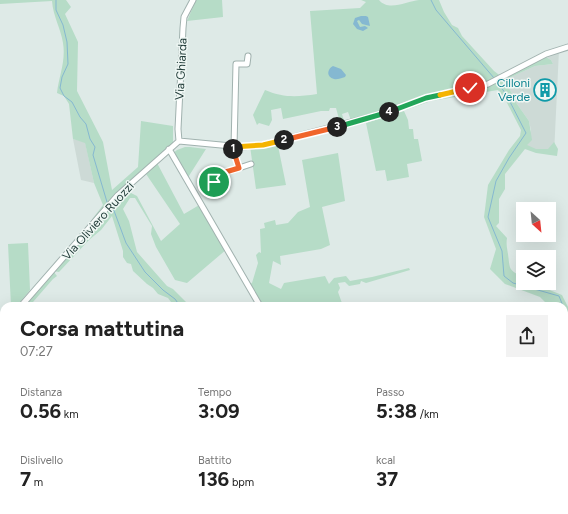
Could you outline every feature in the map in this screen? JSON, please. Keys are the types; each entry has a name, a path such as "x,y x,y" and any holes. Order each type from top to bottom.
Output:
{"street":[{"name":"Via Ghiarda","path":"179,140 178,129 184,17 193,0"},
{"path":"179,140 233,147 263,145 371,117 426,98 488,84 546,54 568,47"},
{"path":"239,168 233,147 236,64 247,64 248,56"},
{"name":"Via Oliviero Ruozzi","path":"24,302 118,195 179,140"},
{"path":"169,149 258,302"},
{"path":"214,182 212,176 251,164"}],"shaded area":[{"path":"559,50 554,154 525,147 531,130 529,121 517,104 505,80 535,66 553,64 551,60 546,57"},
{"path":"73,139 85,142 94,183 81,180"}],"green space":[{"path":"0,0 66,0 71,7 65,14 78,42 77,91 103,142 112,190 138,167 141,121 173,126 173,145 156,161 184,214 201,204 227,249 187,283 175,280 156,247 151,234 152,226 135,198 130,198 123,209 129,221 137,252 167,286 173,289 186,302 171,302 168,298 158,294 133,271 131,264 127,263 123,257 123,251 112,216 101,230 89,240 59,272 53,271 57,276 33,302 27,302 26,300 84,234 93,218 103,205 94,183 85,143 73,139 69,104 64,96 57,93 64,50 52,1 0,4","holes":["144,171 180,224 161,241 137,196 131,193 128,186"]},
{"path":"196,0 222,0 223,17 187,21"},
{"path":"361,0 379,0 393,6 419,0 439,0 452,25 458,28 462,36 494,71 502,77 546,57 551,60 553,64 535,66 505,80 517,104 529,121 532,140 527,145 536,149 548,149 554,142 558,149 557,156 536,153 525,149 505,174 505,189 499,199 499,223 496,226 507,238 509,263 512,271 516,274 516,288 505,284 490,269 496,249 484,217 488,185 509,150 520,136 521,130 506,101 498,90 431,101 406,110 405,106 352,123 348,112 342,114 345,124 341,126 336,108 330,108 329,111 321,111 283,119 281,108 271,110 272,120 269,126 259,123 257,125 253,115 265,90 291,96 317,94 310,11 360,8 366,2"},
{"path":"404,111 408,120 409,129 413,129 414,139 418,139 422,161 407,164 409,177 387,181 385,170 376,171 366,123"},
{"path":"277,141 286,185 256,189 250,146"},
{"path":"185,147 206,149 187,179 172,154"},
{"path":"338,153 345,201 322,207 330,245 321,249 280,256 281,265 273,261 269,283 281,289 284,283 325,276 329,284 334,278 346,276 350,281 409,268 410,270 366,283 361,281 360,284 349,286 345,282 338,283 340,288 338,292 342,302 258,302 248,285 252,283 258,263 256,255 259,252 261,253 260,229 265,228 264,223 275,220 276,225 288,223 298,212 310,207 302,160"},
{"path":"28,243 30,290 20,302 11,302 8,244"},
{"path":"521,290 550,290 562,295 566,302 545,302 540,297"}],"water":[{"path":"361,16 368,17 370,26 362,24 359,20 357,21 360,27 365,26 368,28 363,31 357,29 353,24 355,18"},
{"path":"333,66 341,69 346,75 345,77 338,79 331,78 328,73"}],"waterway":[{"path":"56,0 56,10 63,25 67,42 68,64 62,77 60,88 64,96 72,102 80,117 86,124 90,139 95,147 93,155 107,202"},
{"path":"431,0 436,10 494,78"},
{"path":"497,82 506,94 526,133 496,181 488,217 502,251 504,276 513,283 559,296 561,302"},
{"path":"113,208 126,243 145,272 177,302"}],"place":[{"name":"Cilloni Verde","path":"545,90"}],"route":[{"path":"214,182 212,176 239,168 233,147 263,145 371,117 426,98 470,88"}]}
